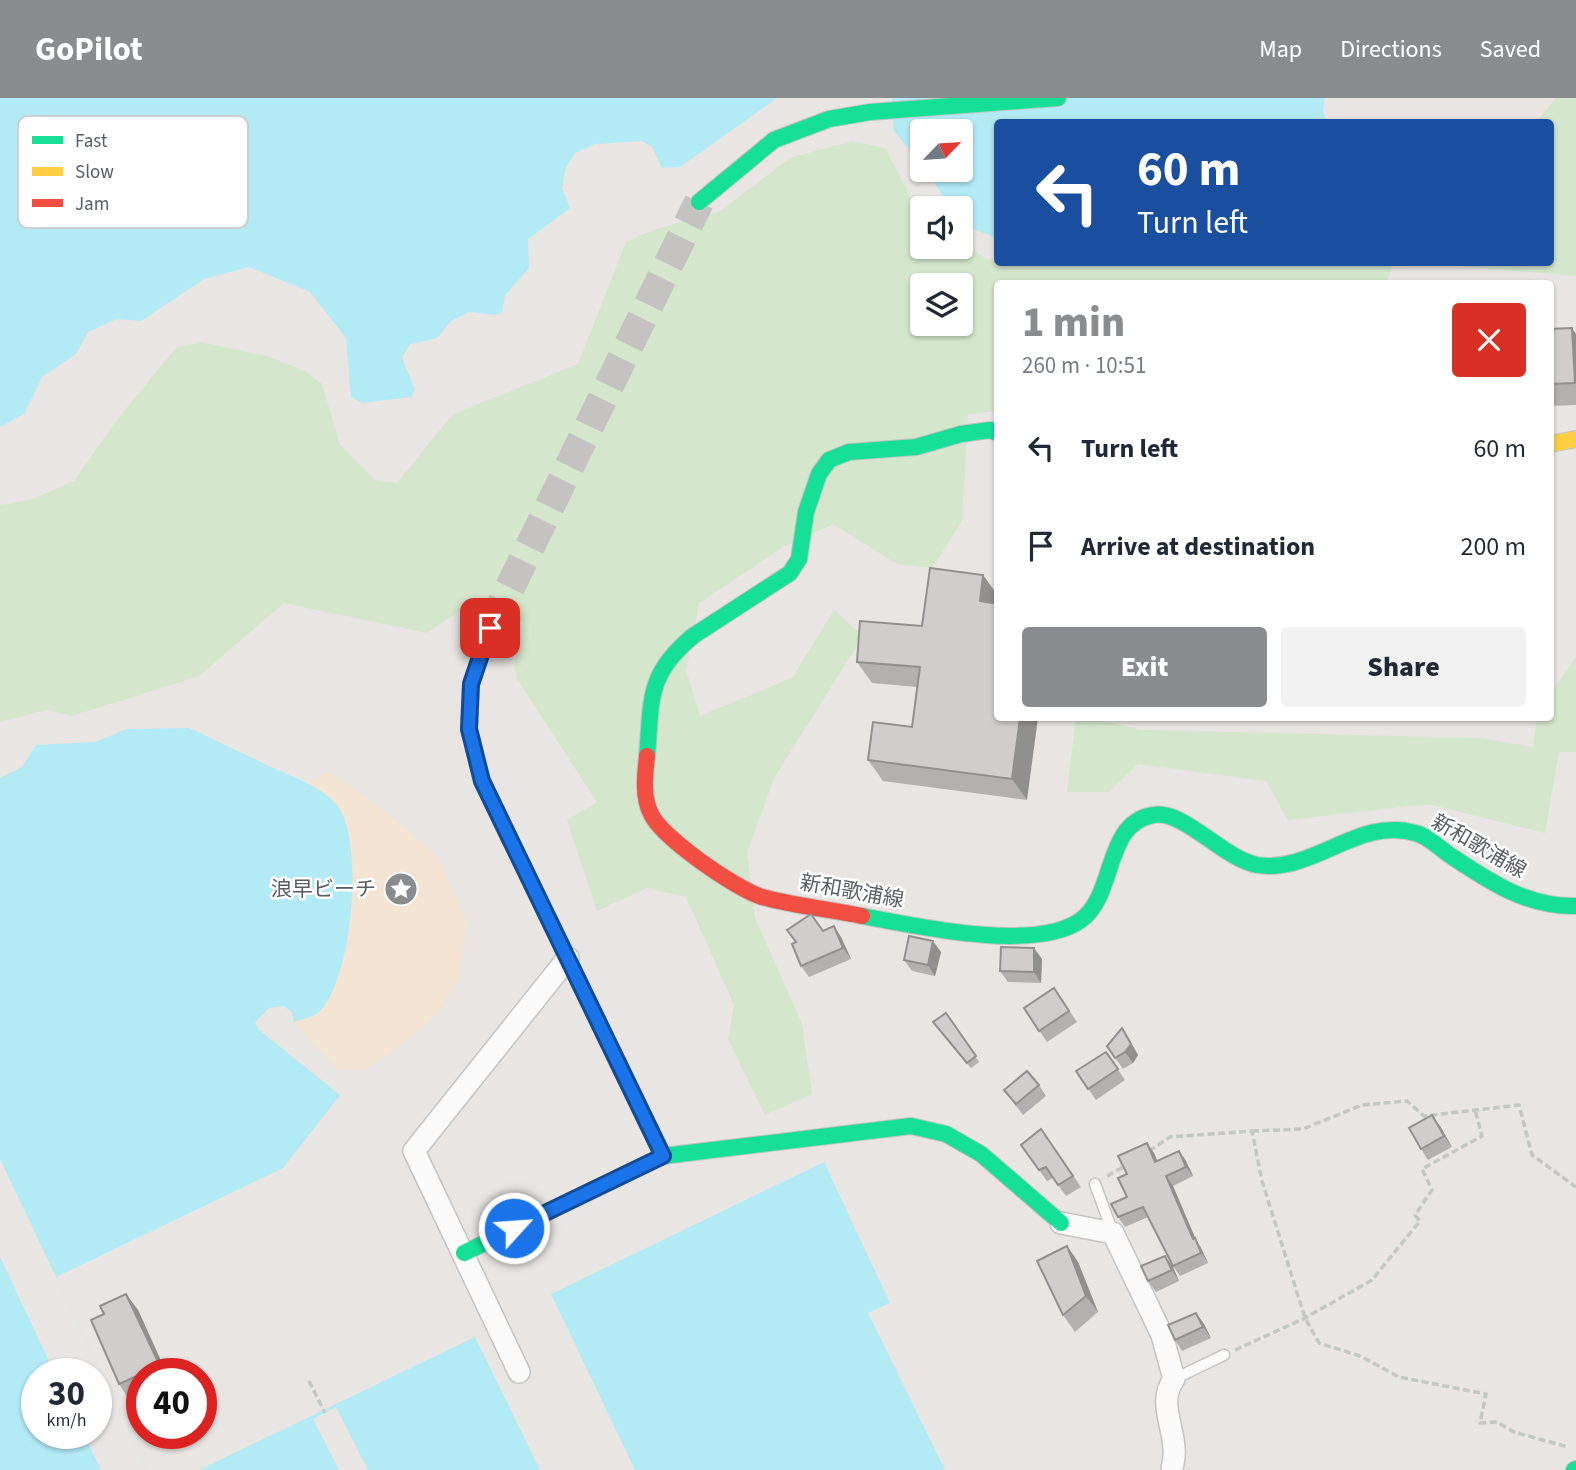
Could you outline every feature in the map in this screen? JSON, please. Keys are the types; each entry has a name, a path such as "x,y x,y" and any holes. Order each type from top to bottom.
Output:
{"main road":[{"path":"699,202 774,140 829,119 870,112 1058,98"},
{"name":"新和歌浦線","path":"994,432 961,434 916,447 849,452 829,460 819,474 806,512 799,559 790,573 683,644 665,663 652,692 644,788 652,817 664,834 757,895 864,916 1002,936 1062,929 1083,918 1093,908 1127,831 1142,819 1157,814 1174,819 1240,859 1257,866 1287,865 1394,827 1418,834 1489,881 1539,904 1565,908 1576,906"},
{"path":"1554,443 1576,439"},
{"path":"490,628 471,684 469,729 482,781 663,1156"},
{"path":"464,1252 663,1156 911,1126 946,1134 981,1154 1061,1223"}],"street":[{"path":"519,1372 414,1151 568,958"},
{"path":"1061,1223 1113,1233 1162,1335 1174,1379 1167,1389 1167,1419 1174,1447 1172,1470"}],"lane":[{"path":"1095,1184 1113,1233"},
{"path":"1174,1379 1224,1355"}],"path":[{"path":"1149,1151 1170,1138 1303,1129 1362,1105 1407,1101 1424,1116 1519,1105 1532,1155 1576,1187"},
{"path":"1224,1355 1305,1318 1372,1280 1420,1221 1415,1215 1432,1190 1422,1169 1482,1136 1475,1110"},
{"path":"1252,1131 1262,1181 1305,1318 1319,1343 1360,1356 1399,1377 1486,1394 1480,1423 1497,1422 1514,1432 1566,1445 1571,1451"},
{"path":"1095,1184 1127,1164"},
{"path":"309,1381 325,1413"}],"green space":[{"path":"1556,98 1576,98 1576,276 1460,266 1554,266 1554,119 1538,119"},
{"path":"852,141 885,148 910,196 910,259 973,259 973,250 994,261 994,266 1393,266 1387,280 994,280 994,411 968,414 962,521 932,568 897,564 833,524 781,548 699,603 686,670 700,716 793,677 834,610 863,636 774,778 747,853 755,918 802,1024 812,1094 765,1115 728,1039 734,1005 686,897 647,888 597,911 567,820 597,802 517,679 514,667 523,622 477,597 427,633 284,603 199,676 72,716 46,710 0,722 0,505 30,500 74,481 116,421 176,348 200,342 267,356 305,371 322,384 340,445 376,481 397,483 453,414 578,364 626,242 656,229 719,212 790,158"},
{"path":"1576,657 1576,752 1559,752 1545,833 1428,804 1288,820 1266,781 1138,764 1109,792 1067,792 1076,721 1104,721 1141,730 1480,738 1533,747 1537,721 1554,721 1554,689"}],"sand":[{"name":"浪早ビーチ","path":"329,771 394,819 437,856 467,922 459,979 434,1017 383,1059 363,1070 338,1070 294,1022 315,1015 328,999 347,951 345,816 332,801 307,783"}],"water":[{"path":"0,98 777,98 680,167 662,168 652,147 642,141 595,144 575,153 566,167 562,188 570,208 528,239 529,268 505,295 502,312 495,315 469,312 451,321 437,338 410,344 402,358 415,390 411,397 362,403 351,397 346,338 310,292 249,267 204,279 141,321 117,319 88,332 76,354 42,377 24,414 0,427"},
{"path":"892,98 1325,98 1323,110 1326,119 994,119 994,237 973,229 973,196 943,196 934,182 973,182 973,119 910,119 910,150 894,131"},
{"path":"189,728 306,782 336,804 345,821 351,846 353,877 347,942 340,971 330,996 317,1014 294,1022 292,1012 284,1006 269,1008 255,1022 259,1030 340,1095 283,1168 56,1277 94,1358 21,1358 21,1449 112,1449 112,1396 126,1425 126,1449 137,1449 147,1470 0,1470 0,778 22,767 36,745 95,742 127,729"},
{"path":"824,1162 890,1303 868,1313 945,1470 635,1470 551,1294"},
{"path":"475,1337 540,1470 199,1470"}],"pier":[{"path":"0,1159 94,1358 47,1358 0,1257"},
{"path":"112,1396 126,1426 126,1449 137,1449 147,1470 101,1470 91,1449 112,1449"},
{"path":"336,1407 368,1470 339,1470 313,1419"}],"building":[{"path":"1572,328 1575,383 1554,384 1554,329"},
{"path":"930,568 983,575 980,601 994,603 994,721 1020,721 1012,779 868,760 873,722 912,727 920,667 857,662 860,621 922,626"},
{"path":"811,914 823,931 834,926 843,948 801,966 792,944 796,942 787,930"},
{"path":"909,936 933,941 928,965 904,960"},
{"path":"1001,947 1034,948 1034,972 1000,971"},
{"path":"1054,988 1069,1011 1039,1031 1024,1008"},
{"path":"946,1013 976,1056 967,1063 933,1022"},
{"path":"1122,1028 1131,1044 1115,1058 1107,1046"},
{"path":"1106,1052 1118,1069 1088,1089 1076,1071"},
{"path":"1027,1071 1039,1085 1016,1104 1004,1090"},
{"path":"1432,1115 1444,1136 1421,1149 1409,1128"},
{"path":"1041,1129 1073,1176 1058,1185 1046,1167 1039,1170 1021,1145"},
{"path":"1147,1143 1155,1162 1179,1151 1186,1167 1166,1176 1201,1253 1173,1266 1143,1207 1118,1217 1111,1204 1127,1197 1118,1178 1127,1174 1118,1156"},
{"path":"1067,1246 1086,1296 1063,1315 1037,1261"},
{"path":"1165,1256 1172,1270 1148,1281 1141,1266"},
{"path":"126,1294 156,1358 126,1358 126,1381 119,1384 112,1368 112,1358 108,1358 91,1320 104,1314 100,1306"},
{"path":"1196,1313 1203,1327 1175,1340 1168,1325"}],"tunnel":[{"path":"490,628 699,202"}],"traffic: fast":[{"path":"699,202 774,140 829,119 870,112 1058,98"},
{"path":"647,756 651,704 659,676 678,650 693,636 790,573 799,559 806,512 819,474 829,460 849,452 916,447 961,434 994,432"},
{"path":"490,628 471,684 469,729 482,781 663,1156"},
{"path":"862,916 974,934 1035,935 1061,930 1081,920 1092,909 1126,831 1137,821 1153,815 1177,819 1231,854 1257,865 1278,866 1297,861 1375,832 1394,830 1415,833 1429,839 1466,866 1510,891 1541,902 1576,906"},
{"path":"464,1253 663,1156 911,1126 946,1134 981,1154 1061,1223"}],"traffic: slow":[{"path":"1554,443 1576,439"}],"traffic: jam":[{"path":"647,756 645,793 648,807 658,824 684,849 735,884 762,897 862,916"}],"place":[{"name":"浪早ビーチ","path":"401,889"}],"route":[{"path":"490,628 471,684 469,729 482,781 663,1156 514,1228"}]}
